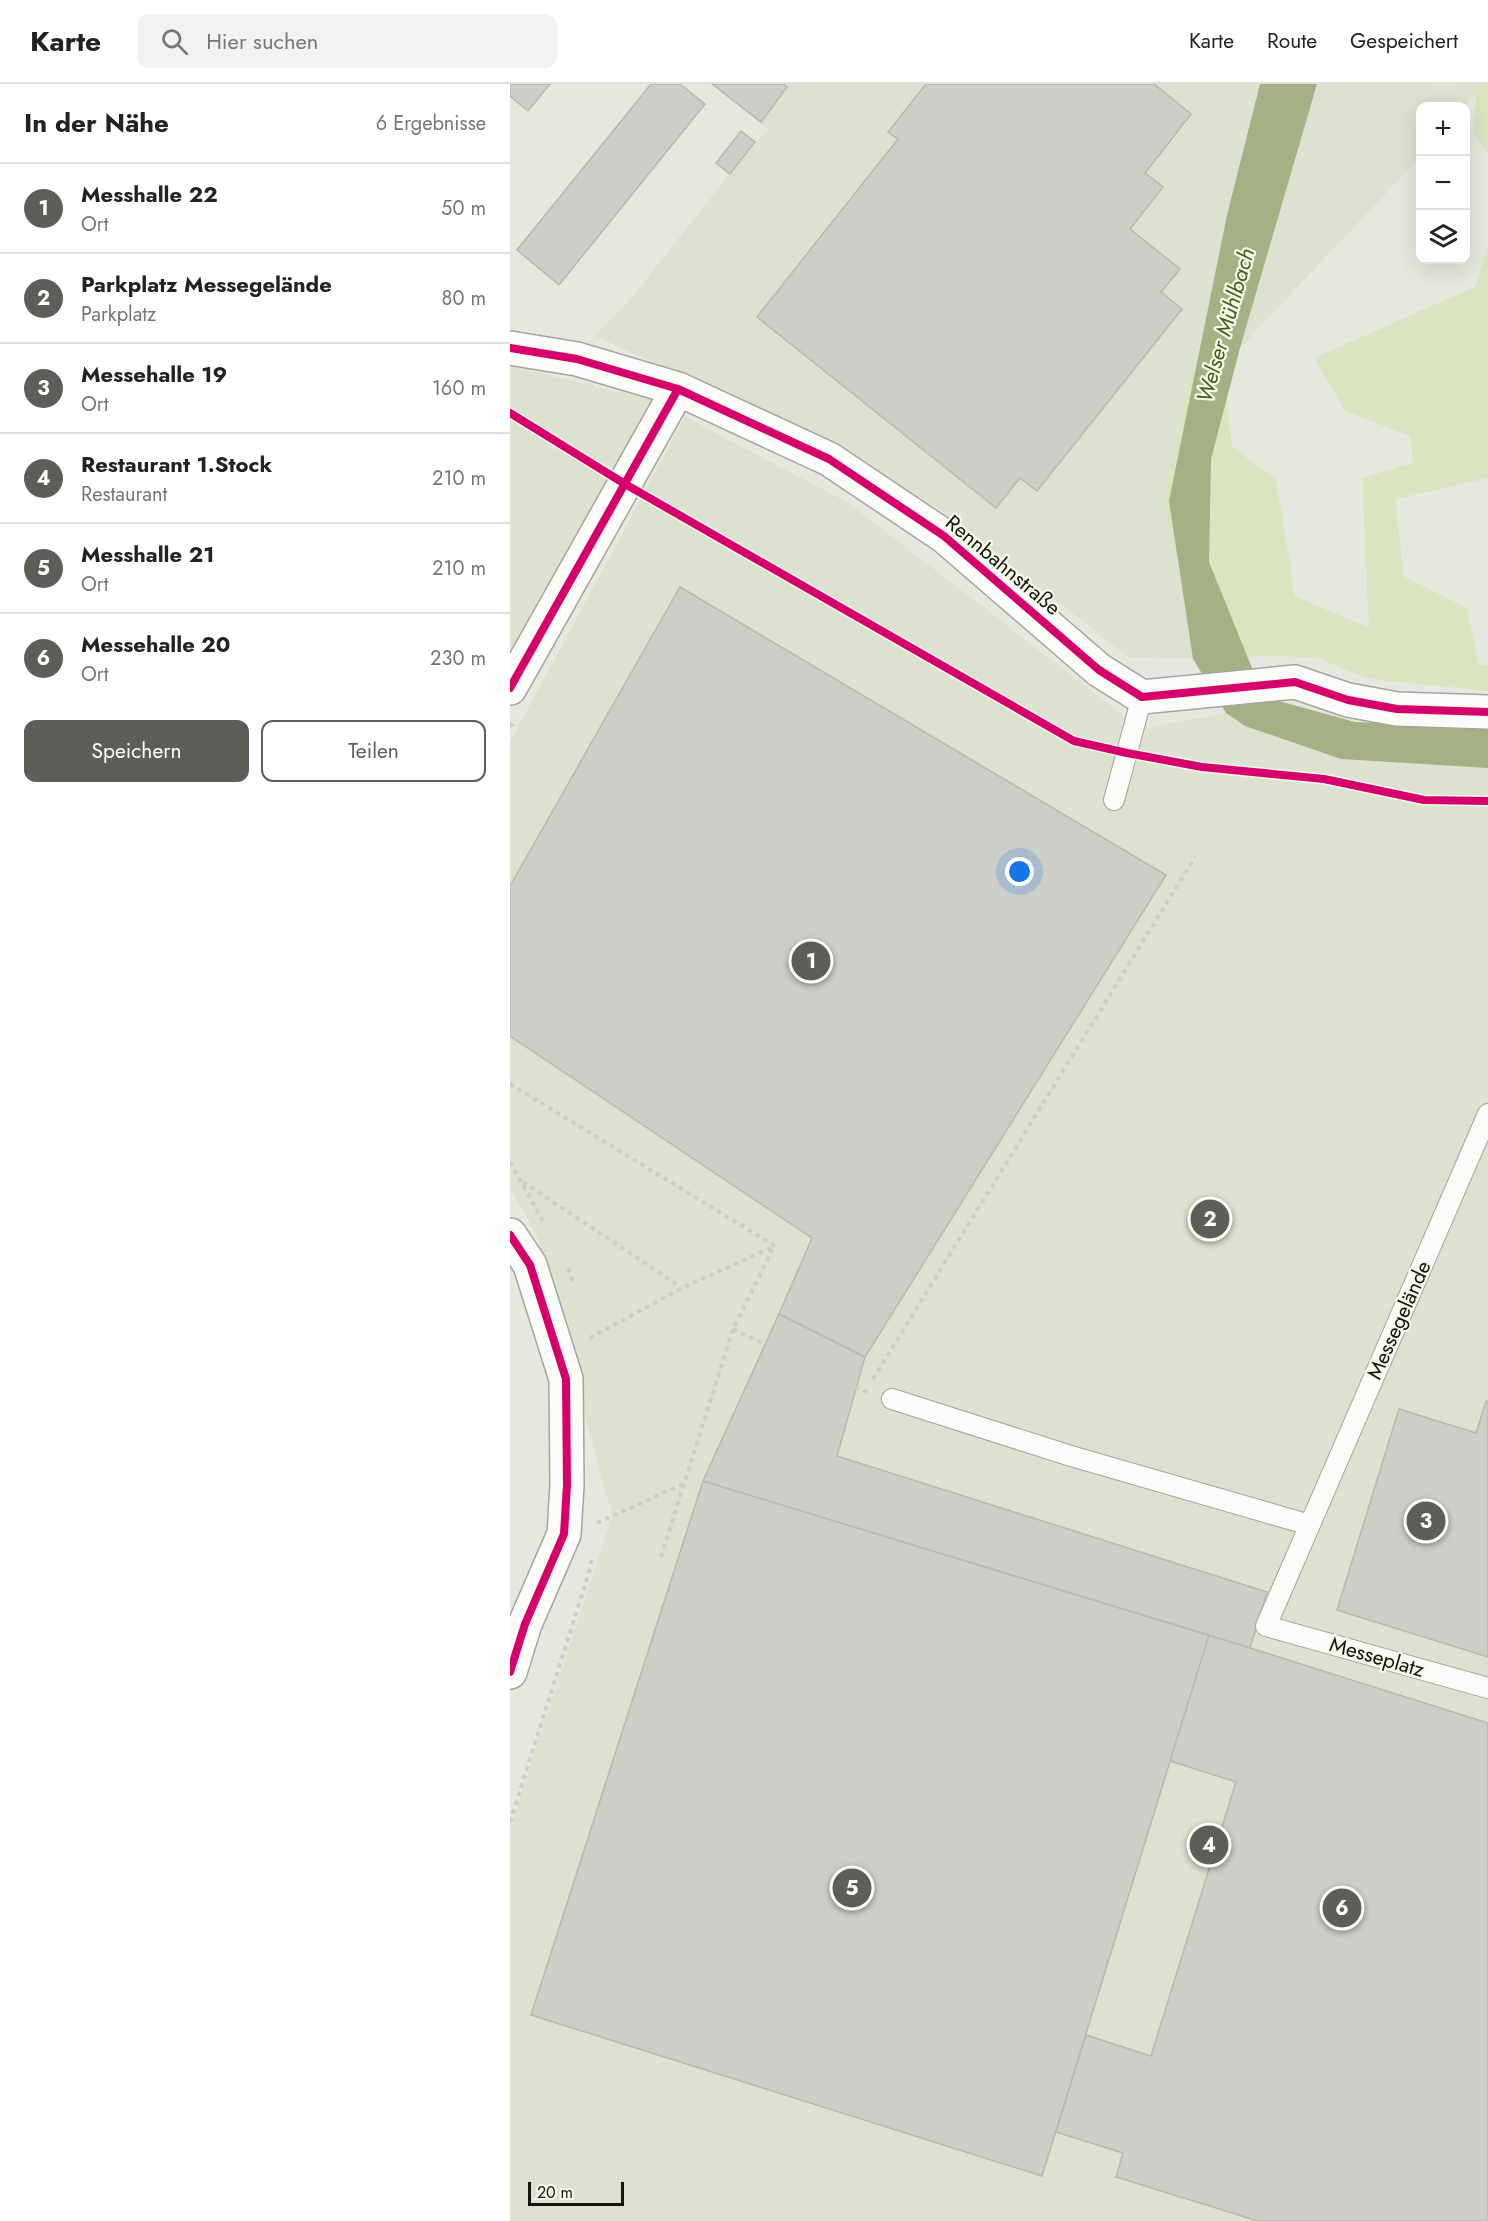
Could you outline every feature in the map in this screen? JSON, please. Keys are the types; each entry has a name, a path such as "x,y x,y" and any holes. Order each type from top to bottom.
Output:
{"street":[{"name":"Rennbahnstraße","path":"510,348 577,359 678,389 829,459 944,536 1099,670 1142,697"},
{"path":"510,688 678,389"},
{"path":"1142,697 1295,682 1348,700 1397,708 1488,712"},
{"path":"510,1235 530,1265 566,1379 567,1485 564,1534 525,1624 510,1672"}],"lane":[{"path":"1114,800 1142,697"},
{"name":"Messegelände","path":"1266,1626 1488,1114"},
{"path":"892,1399 1071,1456 1310,1525"},
{"name":"Messeplatz","path":"1266,1626 1488,1688"}],"path":[{"path":"865,1392 1195,857"},
{"path":"510,1084 775,1246"},
{"path":"522,1181 682,1288"},
{"path":"584,1341 682,1288 775,1246"},
{"path":"661,1557 733,1329 775,1246"},
{"path":"733,1329 865,1392 892,1399"},
{"path":"564,1534 595,1524 684,1484"}],"shaded area":[{"path":"712,84 1260,84 1227,215 1169,501 1193,659 1128,657 935,506 794,425 595,336 633,296 755,142 770,131"},
{"path":"1317,84 1483,84 1468,102 1416,102 1416,161 1240,348"},
{"path":"1477,84 1488,84 1488,153 1473,132"},
{"path":"1488,246 1488,478 1396,499 1403,576 1467,608 1479,665 1488,666 1488,691 1369,679 1315,657 1202,655 1163,499 1195,358 1222,349 1232,447 1276,479 1295,596 1369,628 1362,478 1413,463 1410,436 1345,411 1314,358 1475,287"},
{"path":"510,366 670,404 510,660"},
{"path":"685,417 847,502 1141,729 1226,713 1245,726 1341,759 1488,768 1488,2221 510,2221 510,1828 612,1516 537,1235 510,1188 510,742"}],"water":[{"name":"Welser Mühlbach","path":"1260,84 1317,84 1240,348 1211,459 1209,562 1254,673 1279,701 1355,722 1488,726 1488,768 1341,759 1245,726 1226,713 1193,659 1169,501 1227,215"}],"building":[{"path":"510,84 550,84 528,111 510,96"},
{"path":"651,84 680,84 705,104 559,285 517,250"},
{"path":"712,84 783,84 787,87 761,122"},
{"path":"926,84 1154,84 1191,114 1145,173 1163,187 1130,229 1180,269 1161,292 1182,309 1037,491 1020,478 996,508 757,317 898,139 888,132"},
{"path":"741,131 755,142 730,174 716,163"},
{"path":"680,587 1166,875 865,1357 779,1314 812,1238 510,1036 510,886"},
{"path":"779,1314 865,1357 837,1456 1267,1592 1250,1648 703,1481"},
{"path":"1486,1401 1488,1402 1488,1657 1337,1610 1399,1409 1476,1433"},
{"path":"703,1481 1209,1635 1042,2176 531,2015"},
{"path":"1209,1635 1488,1723 1488,2221 1258,2221 1116,2177 1123,2153 1056,2132 1086,2035 1151,2056 1236,1782 1170,1761"}],"cycle path":[{"path":"510,348 577,359 678,389 829,459 944,536 1099,670 1142,697 1295,682 1348,700 1397,709 1488,712"},
{"path":"510,688 678,389"},
{"path":"510,413 625,484 1074,741 1202,767 1324,779 1424,800 1488,801"},
{"path":"510,1235 530,1265 566,1379 567,1485 564,1534 525,1624 510,1672"}],"place":[{"name":"Messhalle 22","path":"811,961"},
{"name":"Parkplatz Messegelände","path":"1210,1219"},
{"name":"Messehalle 19","path":"1426,1521"},
{"name":"Restaurant 1.Stock","path":"1209,1845"},
{"name":"Messhalle 21","path":"852,1888"},
{"name":"Messehalle 20","path":"1342,1908"}]}
